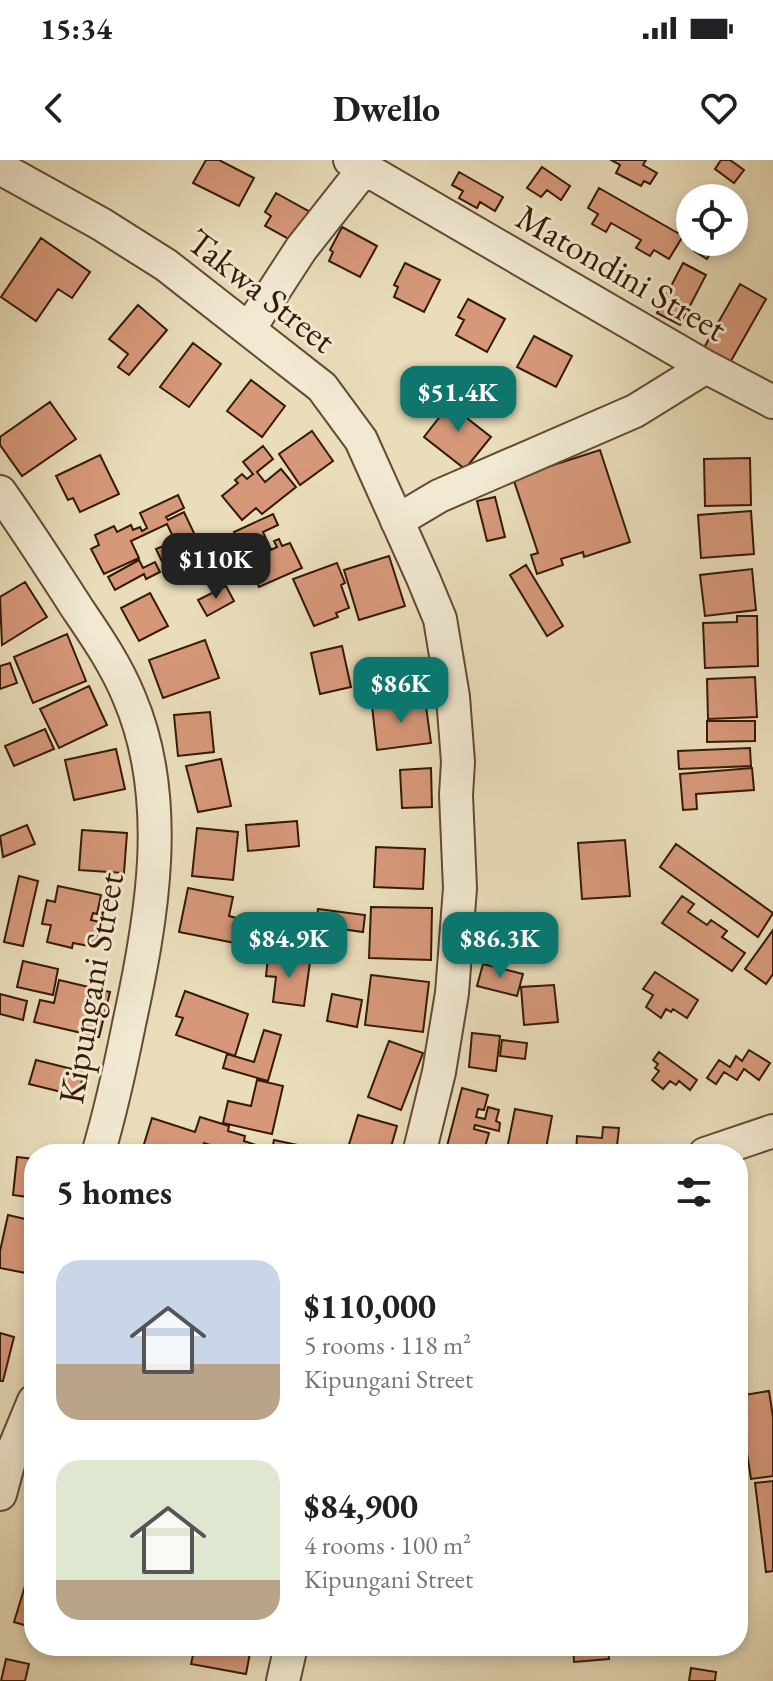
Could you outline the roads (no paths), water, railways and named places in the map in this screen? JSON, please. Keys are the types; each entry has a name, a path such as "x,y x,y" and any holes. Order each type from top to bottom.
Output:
{"street":[{"path":"249,329 357,164"},
{"name":"Matondini Street","path":"357,164 706,367 773,402"},
{"name":"Takwa Street","path":"0,168 101,224 166,265 322,387 361,440 440,619 453,697 458,762 456,795 460,888 452,993 439,1072 421,1144"},
{"path":"397,521 439,496 635,411 706,367"},
{"name":"Kipungani Street","path":"0,492 99,640 129,695 147,746 154,808 153,876 148,922 136,1002 118,1086 101,1144"},
{"path":"735,1144 773,1131"},
{"path":"0,1494 24,1425"},
{"path":"283,1681 289,1656"}]}
